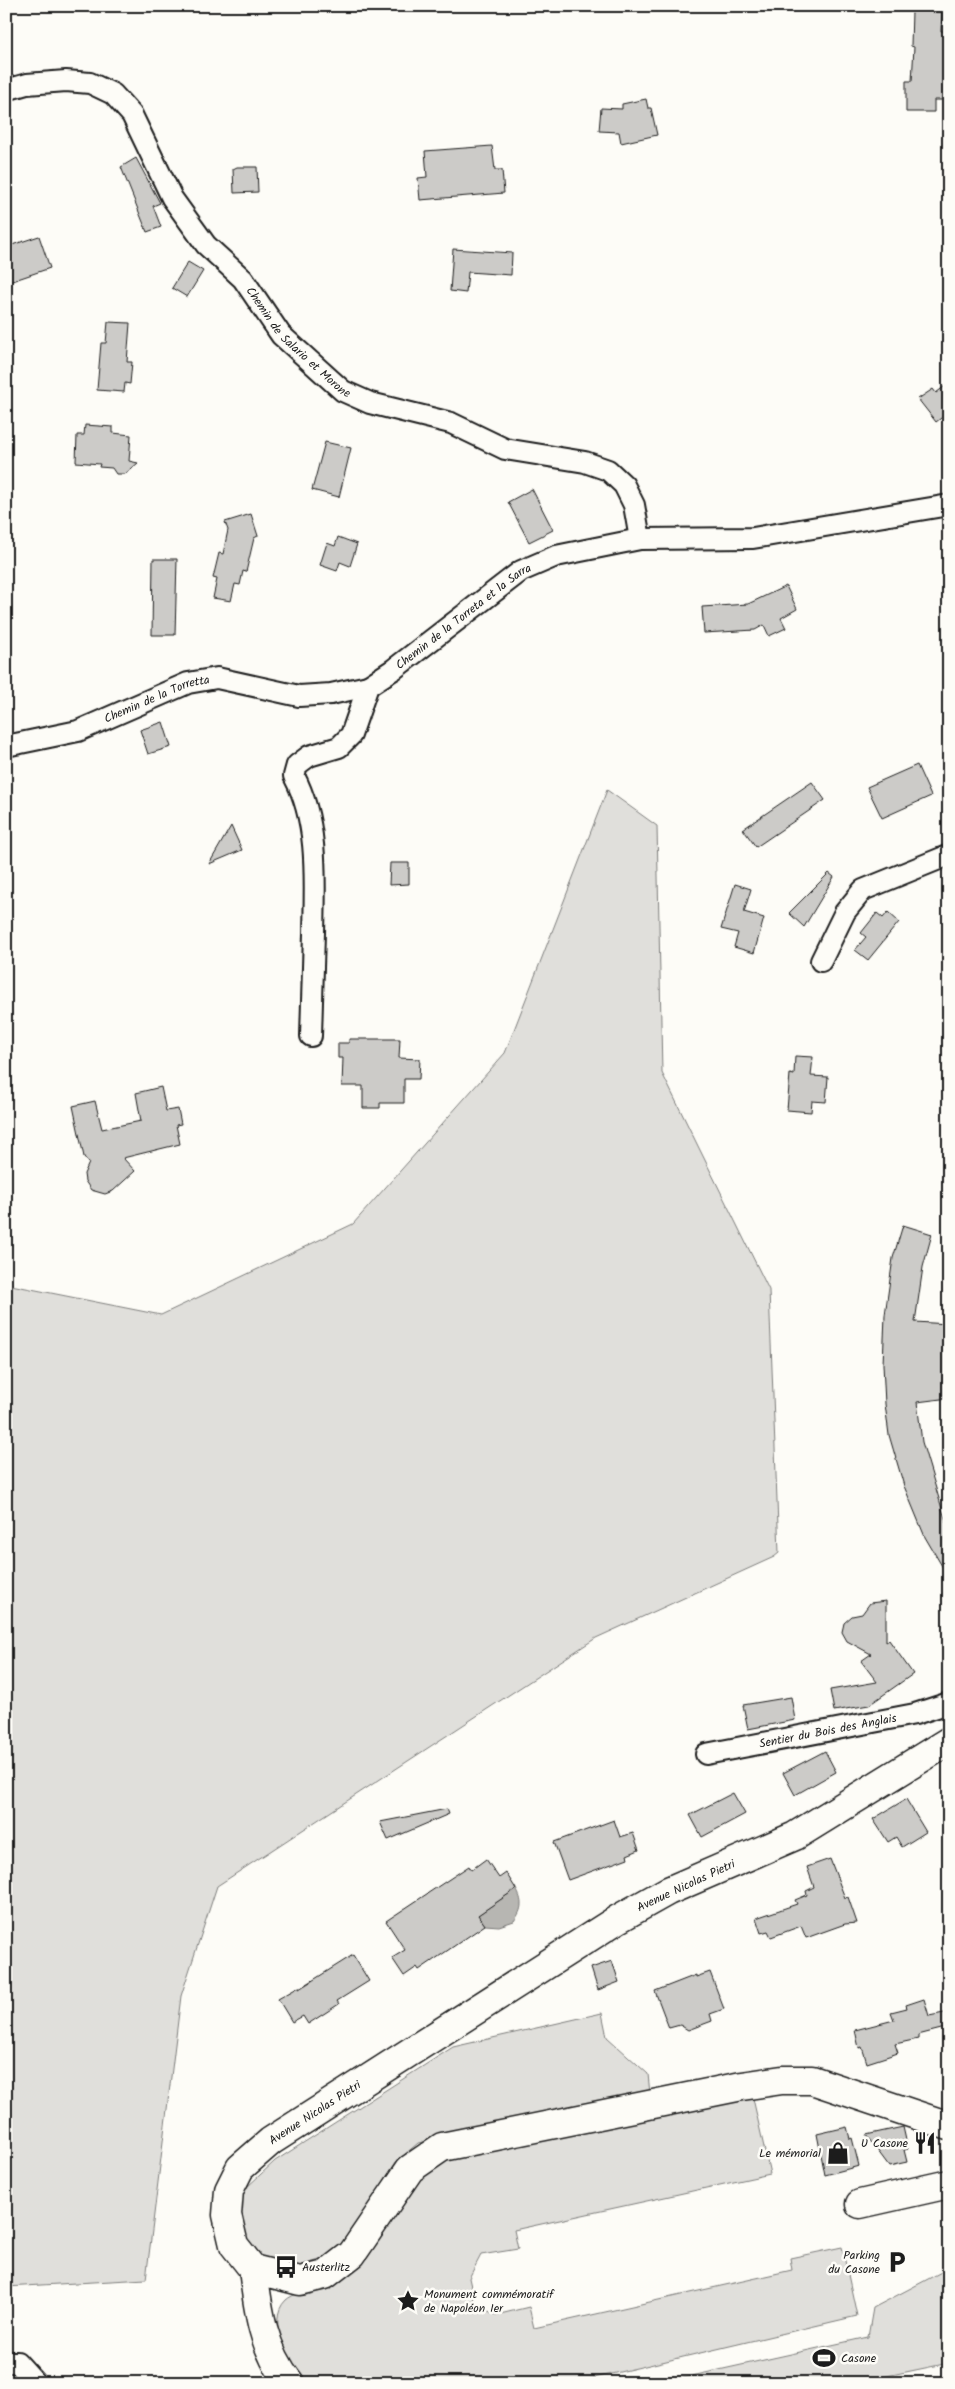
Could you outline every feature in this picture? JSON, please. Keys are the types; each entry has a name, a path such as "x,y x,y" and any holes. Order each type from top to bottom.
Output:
{"main road":[{"name":"Avenue Nicolas Pietri","path":"253,2269 234,2245 227,2215 230,2190 240,2168 271,2141 618,1919 668,1891 794,1836 949,1741"},
{"path":"290,2383 276,2366 258,2318 253,2269 300,2281 325,2275 352,2254 410,2170 442,2147 742,2086 782,2080 812,2080 949,2126"},
{"path":"860,2204 949,2184"}],"street":[{"name":"Chemin de Salario et Morone","path":"6,90 27,84 66,81 90,83 113,94 132,115 172,198 206,245 243,279 280,335 343,391 370,403 451,423 505,449 585,462 608,470 624,485 634,505 640,539"},
{"name":"Chemin de la Torreta et la Sarra","path":"368,686 394,670 521,571 556,556 640,539 753,538 949,505"},
{"name":"Chemin de la Torretta","path":"6,746 78,731 188,683 217,678 298,696 331,694 368,686"},
{"path":"311,1036 315,880 311,830 302,792 294,776 297,765 309,756 339,747 351,735 368,686"},
{"path":"821,961 845,912 863,890 949,855"},
{"name":"Sentier du Bois des Anglais","path":"706,1754 915,1714 949,1703"},
{"path":"6,2362 17,2362 36,2383"}],"shaded area":[{"path":"607,790 657,826 662,1073 769,1290 779,1553 774,1557 596,1638 217,1886 181,1996 146,2279 6,2287 6,1284 161,1315 353,1224 505,1053"},
{"path":"516,1889 521,1905 514,1921 499,1926 485,1925 478,1915"},
{"path":"602,2013 607,2037 648,2074 650,2094 418,2143 396,2162 345,2243 327,2258 291,2268 259,2257 241,2233 240,2202 246,2188 275,2161 453,2047"},
{"path":"752,2094 770,2174 514,2230 518,2249 481,2255 469,2278 475,2304 496,2315 529,2307 534,2328 792,2270 790,2258 842,2247 857,2316 573,2383 306,2383 293,2366 282,2343 279,2331 278,2319 280,2309 286,2300 299,2292 407,2187 438,2161"},
{"path":"949,2268 949,2363 877,2378 878,2383 660,2383 868,2337 873,2308"}],"building":[{"path":"912,11 942,12 941,31 949,31 949,100 934,100 934,112 906,112 906,81 912,81 914,47 911,46"},
{"path":"646,99 648,108 651,108 657,135 621,143 619,132 599,131 601,108 622,109 622,104"},
{"path":"492,146 495,170 502,170 504,193 420,200 418,178 427,177 425,151"},
{"path":"136,158 160,203 153,206 161,227 147,232 121,167"},
{"path":"237,167 257,167 258,192 234,193 233,169"},
{"path":"39,236 50,268 6,283 6,247"},
{"path":"453,249 512,253 511,275 468,272 466,293 450,291"},
{"path":"188,262 203,271 187,297 172,288"},
{"path":"108,322 130,323 127,362 132,362 130,384 125,383 124,392 97,390 101,343 106,343"},
{"path":"949,383 949,412 936,422 918,399 933,389 936,393"},
{"path":"85,425 113,427 113,433 131,435 129,461 138,463 125,474 116,474 112,468 99,467 100,464 76,462 77,435 84,435"},
{"path":"325,442 351,448 339,497 312,490"},
{"path":"532,489 553,530 529,542 508,502"},
{"path":"251,514 258,536 254,538 246,572 243,571 240,585 235,584 231,601 213,598 217,579 213,578 219,553 223,554 228,530 225,522"},
{"path":"338,537 357,544 350,566 340,562 337,571 320,565 327,543 335,546"},
{"path":"153,559 177,559 175,635 152,635"},
{"path":"786,586 797,609 781,618 786,628 769,636 764,625 755,630 704,633 702,607 748,604"},
{"path":"163,722 171,747 148,754 140,730"},
{"path":"917,765 931,796 882,818 867,787"},
{"path":"812,782 825,800 756,847 743,829"},
{"path":"231,826 242,850 209,864"},
{"path":"390,863 409,863 409,884 389,885"},
{"path":"829,873 834,877 804,927 789,913"},
{"path":"735,884 751,889 744,912 764,918 754,953 734,947 738,933 721,929"},
{"path":"888,912 899,922 868,960 855,950 866,937 861,933 877,913 883,918"},
{"path":"349,1039 400,1039 399,1058 420,1059 419,1079 404,1079 404,1103 380,1103 380,1108 363,1108 363,1086 342,1086 343,1058 338,1058 338,1043 349,1043"},
{"path":"795,1056 813,1057 811,1076 828,1077 826,1102 812,1101 811,1112 787,1110 790,1074 794,1075"},
{"path":"161,1087 166,1111 178,1109 181,1124 176,1125 180,1144 123,1158 135,1171 113,1191 105,1194 91,1190 85,1181 84,1174 89,1163 84,1157 73,1106 95,1101 102,1129 141,1121 136,1093"},
{"path":"903,1225 932,1234 923,1267 915,1322 949,1324 949,1398 917,1402 922,1442 949,1532 949,1578 925,1537 904,1486 889,1435 883,1364 885,1315 893,1258"},
{"path":"886,1601 886,1642 889,1640 913,1674 869,1705 834,1711 830,1690 877,1682 861,1661 871,1654 847,1641 842,1632 844,1623 852,1616 862,1614 870,1603"},
{"path":"791,1697 795,1720 748,1729 743,1705"},
{"path":"825,1751 836,1772 795,1795 783,1773"},
{"path":"733,1793 745,1814 702,1837 690,1815"},
{"path":"906,1799 926,1832 902,1847 896,1837 888,1842 873,1819"},
{"path":"447,1809 449,1814 388,1840 380,1822"},
{"path":"614,1820 620,1837 633,1833 639,1850 627,1855 628,1858 568,1880 554,1842"},
{"path":"486,1859 499,1878 506,1873 516,1889 478,1915 485,1925 419,1970 417,1967 404,1976 392,1958 405,1950 386,1921 469,1866 471,1870"},
{"path":"830,1859 845,1898 848,1897 857,1923 845,1924 806,1938 801,1926 771,1937 768,1931 761,1933 756,1918 797,1904 795,1900 807,1895 806,1891 814,1887 807,1867"},
{"path":"353,1955 369,1981 337,2001 339,2004 308,2024 303,2016 292,2022 278,1999 299,1987 299,1989"},
{"path":"612,1961 619,1982 598,1990 591,1968"},
{"path":"710,1972 724,2009 710,2014 712,2021 688,2030 680,2025 669,2028 655,1991 696,1975 696,1977"},
{"path":"924,1999 929,2016 949,2012 949,2027 918,2035 918,2039 895,2044 898,2053 867,2063 862,2047 859,2048 855,2030 894,2020 891,2012 907,2008 906,2005"},
{"path":"847,2127 850,2139 852,2138 859,2166 825,2175 817,2134"},
{"path":"903,2127 908,2149 904,2150 907,2162 889,2166 866,2135"}],"place":[{"name":"U Casone","path":"925,2143"},
{"name":"Le mémorial","path":"838,2153"},
{"name":"Parking du Casone","path":"897,2262"},
{"name":"Austerlitz","path":"286,2267"},
{"name":"Monument commémoratif de Napoléon Ier","path":"408,2301"},
{"name":"Casone","path":"824,2358"}]}
